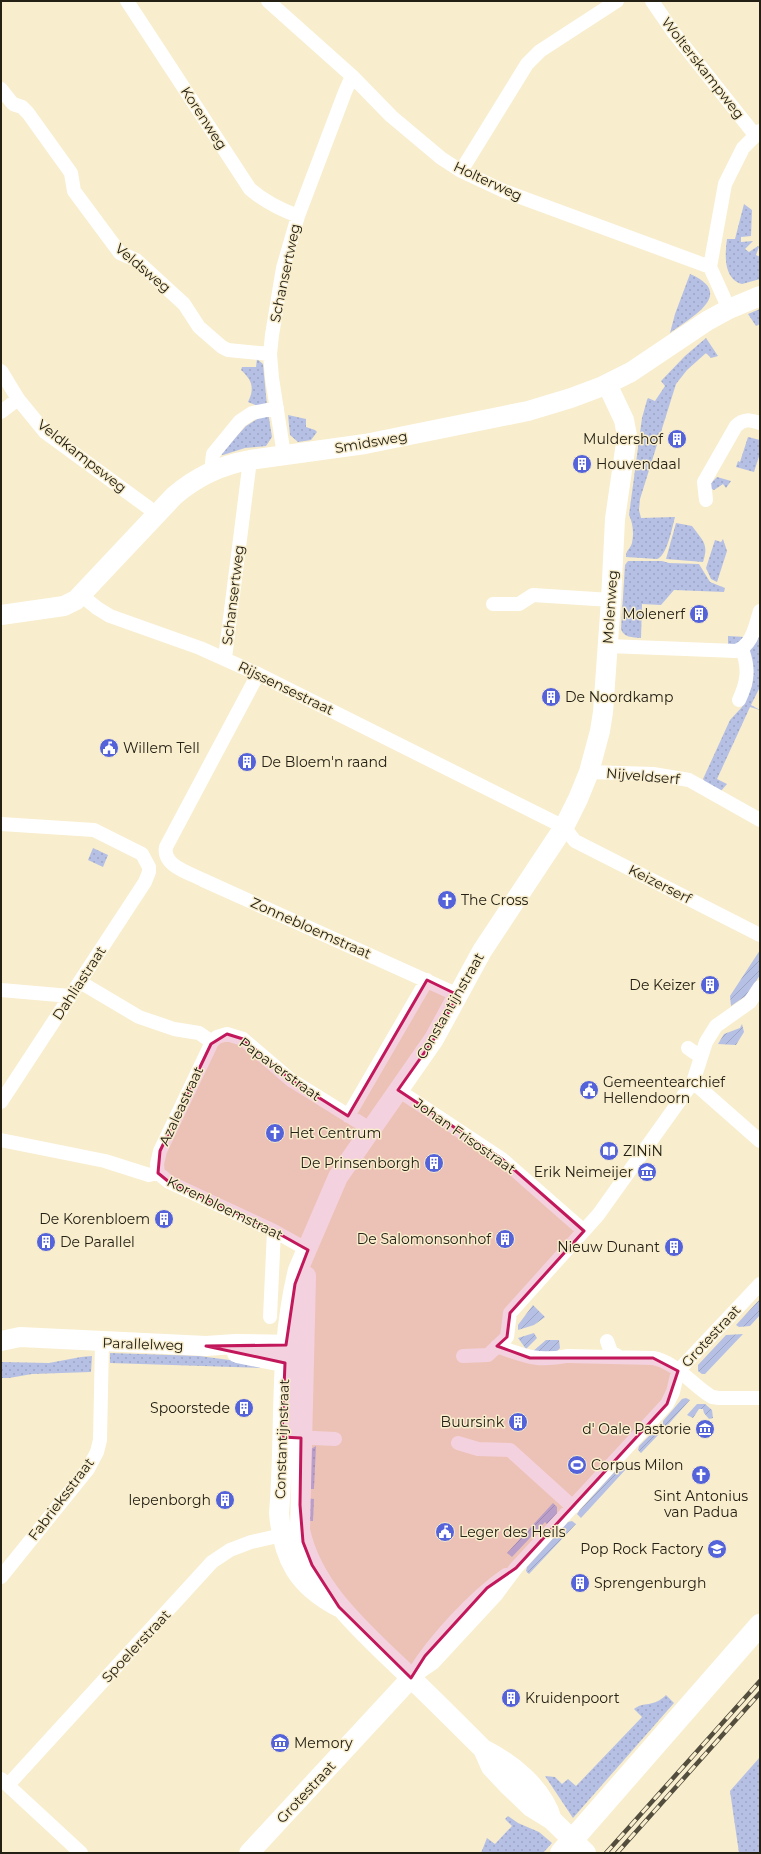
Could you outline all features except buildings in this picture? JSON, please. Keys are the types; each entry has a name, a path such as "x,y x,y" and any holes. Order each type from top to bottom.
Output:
{"main road":[{"path":"562,1853 760,1624"},
{"path":"576,1853 760,1641"}],"street":[{"name":"Korenweg","path":"127,1 250,188 262,199 277,208 298,216"},
{"path":"461,171 527,64 540,52 617,1"},
{"name":"Wolterskampweg","path":"652,1 674,33 757,133"},
{"name":"Holterweg","path":"274,3 352,76 391,116 441,158 461,171 504,191 710,267"},
{"name":"Schansertweg","path":"284,455 270,354 283,268 298,216 352,76"},
{"name":"Veldsweg","path":"1,89 13,104 25,109 28,112 71,173 74,191 120,253 136,260 184,304 198,327 222,348 228,350 270,354"},
{"path":"729,309 710,267 725,184 743,148 757,133"},
{"name":"Smidsweg","path":"81,595 183,488 214,470 235,462 365,444 528,410 584,393 610,390 631,372 700,326 729,309 760,296"},
{"name":"Veldkampsweg","path":"1,371 18,399 36,422 50,436 157,514"},
{"name":"Molenweg","path":"564,827 578,799 588,772 602,718 612,600 615,519 627,436 624,420 610,390"},
{"path":"1,412 18,399"},
{"path":"214,470 212,463 213,454 240,421 252,413 277,408"},
{"path":"706,500 704,482 736,426 741,421 748,420 760,423"},
{"name":"Schansertweg","path":"225,658 250,460"},
{"path":"1,615 64,606 81,595"},
{"name":"Rijssensestraat","path":"81,595 96,608 110,616 225,658 369,728 564,827"},
{"path":"492,604 519,604 534,595 612,600"},
{"path":"608,646 731,651 742,649 750,640 760,611"},
{"path":"739,700 745,687 748,670 742,649"},
{"name":"Zonnebloemstraat","path":"258,674 166,847 164,853 166,858 173,865 203,880 458,994"},
{"name":"Nijveldserf","path":"588,772 653,774 689,780 760,820"},
{"name":"Dahliastraat","path":"1,824 94,830 139,851 148,862 149,872 145,882 1,1102"},
{"name":"Keizerserf","path":"564,827 575,841 760,935"},
{"name":"Constantijnstraat","path":"564,827 482,951 434,1039 370,1129 333,1186 308,1250 298,1270 295,1284 292,1437 279,1513 291,1533 284,1547 305,1584 321,1598 339,1607 483,1748 491,1767 507,1784 531,1807 557,1825 586,1853"},
{"path":"348,1116 427,980"},
{"path":"80,982 140,1017 174,1029 199,1033 212,1042"},
{"path":"463,1356 488,1355 507,1337 510,1313 598,1215 693,1082 706,1042 716,1026 750,1002 760,987"},
{"path":"1,990 70,996"},
{"name":"Papaverstraat","path":"212,1042 218,1037 227,1034 243,1039 291,1080 370,1129"},
{"name":"Azaleastraat","path":"158,1173 157,1164 160,1151 212,1042"},
{"path":"688,1048 701,1058"},
{"path":"693,1082 760,1141"},
{"name":"Johan Frisostraat","path":"398,1090 502,1159 584,1231"},
{"name":"Korenbloemstraat","path":"1,1140 106,1161 149,1175 158,1173 169,1182 274,1231 308,1250"},
{"path":"270,1318 274,1231"},
{"name":"Grotestraat","path":"249,1853 411,1678 433,1663 496,1595 516,1568 667,1404 673,1392 678,1371 760,1284"},
{"name":"Parallelweg","path":"1,1341 20,1337 206,1346 235,1344 294,1355"},
{"name":"Parallelweg","path":"1,1345 10,1348 48,1349 63,1347 79,1341"},
{"path":"607,1341 611,1352 618,1356"},
{"name":"Fabrieksstraat","path":"1,1577 88,1469 97,1452 100,1436 102,1342"},
{"path":"497,1346 530,1358 553,1359 567,1356 618,1356 660,1359 678,1371"},
{"name":"Grotestraat","path":"678,1371 712,1397 760,1398"},
{"path":"292,1437 335,1439"},
{"path":"458,1443 478,1450 510,1450 573,1507"},
{"name":"Spoelerstraat","path":"4,1782 212,1562 230,1550 251,1542 291,1533"},
{"path":"4,1782 81,1853"}],"highlighted area":[{"path":"427,980 458,995 434,1039 398,1090 502,1159 584,1231 510,1313 507,1337 497,1346 530,1358 653,1358 678,1371 667,1404 516,1568 487,1588 425,1656 411,1678 339,1607 312,1565 303,1542 300,1505 301,1438 282,1437 285,1363 206,1346 286,1345 295,1284 308,1250 274,1231 169,1182 158,1173 160,1151 211,1044 227,1034 243,1039 291,1080 348,1116"}],"shaded area":[{"path":"744,204 752,210 751,236 741,237 741,242 753,241 745,249 749,252 758,246 759,247 756,255 760,257 760,279 742,284 731,277 728,272 726,252 727,239 735,239"},
{"path":"690,274 703,282 710,290 710,298 698,313 670,333 675,314"},
{"path":"760,309 760,324 756,326 748,314"},
{"path":"706,338 718,356 711,358 706,353 687,370 676,384 640,499 639,510 641,518 675,517 669,541 664,553 657,559 626,557 633,540 632,525 629,515 642,418 647,400 648,398 655,401 665,386 661,381 685,356"},
{"path":"257,359 263,364 267,406 260,407 248,402 252,388 248,377 241,370 242,367 256,367"},
{"path":"268,412 272,437 266,446 245,448 223,455 220,454 246,426"},
{"path":"288,415 306,419 306,427 317,432 311,440 298,442 290,435"},
{"path":"748,437 760,440 760,453 754,472 736,467 738,461 740,462"},
{"path":"717,477 731,481 726,488 723,484 714,490 710,488 711,483"},
{"path":"676,523 692,526 702,539 705,547 703,562 666,559"},
{"path":"723,539 727,551 717,582 711,579 706,568 715,540 721,542"},
{"path":"628,561 662,561 669,563 699,564 710,582 725,588 724,592 674,590 661,605 642,604 641,638 626,636 621,629 625,565"},
{"path":"760,632 760,687 751,705 760,710 750,707 717,779 727,784 721,791 705,782 703,779 730,720 742,707 752,686 753,672 749,652"},
{"path":"728,636 745,637 738,644 728,645"},
{"path":"93,848 108,855 103,867 88,860"},
{"path":"760,950 760,975 747,995 731,1006 730,996"},
{"path":"742,1024 744,1032 736,1045 718,1044 724,1034 740,1028"},
{"path":"760,1299 760,1315 750,1326 739,1327 736,1325"},
{"path":"533,1305 545,1317 534,1325 518,1330 518,1325"},
{"path":"534,1333 537,1338 526,1349 518,1338"},
{"path":"743,1334 705,1374 698,1371 698,1365 726,1335"},
{"path":"546,1340 559,1340 560,1348 554,1355 532,1352"},
{"path":"110,1353 199,1356 260,1364 260,1368 110,1363"},
{"path":"92,1356 91,1372 32,1374 1,1378 1,1362 49,1363"},
{"path":"686,1398 690,1400 665,1428 663,1426 663,1421 682,1399"},
{"path":"697,1404 705,1404 712,1410 713,1418 709,1419 704,1413 703,1409 699,1409 693,1418 687,1415"},
{"path":"656,1431 659,1434 641,1453 638,1450 639,1446 653,1432"},
{"path":"316,1446 314,1489 307,1489 311,1449"},
{"path":"624,1465 627,1468 581,1518 577,1514 579,1511 619,1467"},
{"path":"306,1498 314,1499 313,1521 310,1521"},
{"path":"553,1503 557,1507 557,1515 548,1525 545,1522 512,1557 507,1553"},
{"path":"572,1521 576,1524 529,1574 526,1571 527,1567 568,1522"},
{"path":"666,1695 674,1703 573,1818 545,1776 555,1777 562,1784 568,1779 576,1786 642,1717 634,1709 641,1705 657,1702"},
{"path":"760,1757 760,1853 739,1853 730,1791"},
{"path":"508,1816 518,1823 539,1832 552,1843 543,1853 481,1853 487,1838 495,1844 512,1826 505,1819"}],"railway":[{"path":"606,1853 760,1681"},
{"path":"617,1853 760,1693"}],"place":[{"name":"Muldershof","path":"677,439"},
{"name":"Houvendaal","path":"582,464"},
{"name":"Molenerf","path":"699,614"},
{"name":"De Noordkamp","path":"551,697"},
{"name":"Willem Tell","path":"109,748"},
{"name":"De Bloem'n raand","path":"247,762"},
{"name":"The Cross","path":"447,900"},
{"name":"De Keizer","path":"710,985"},
{"name":"Gemeentearchief Hellendoorn","path":"589,1090"},
{"name":"Het Centrum","path":"275,1133"},
{"name":"ZINiN","path":"609,1151"},
{"name":"De Prinsenborgh","path":"434,1163"},
{"name":"Erik Neimeijer","path":"647,1172"},
{"name":"De Korenbloem","path":"164,1219"},
{"name":"De Salomonsonhof","path":"505,1239"},
{"name":"De Parallel","path":"46,1242"},
{"name":"Nieuw Dunant","path":"674,1247"},
{"name":"Spoorstede","path":"244,1408"},
{"name":"Buursink","path":"518,1422"},
{"name":"d' Oale Pastorie","path":"705,1429"},
{"name":"Corpus Milon","path":"577,1465"},
{"name":"Sint Antonius van Padua","path":"701,1475"},
{"name":"Iepenborgh","path":"225,1500"},
{"name":"Leger des Heils","path":"445,1532"},
{"name":"Pop Rock Factory","path":"717,1549"},
{"name":"Sprengenburgh","path":"580,1583"},
{"name":"Kruidenpoort","path":"511,1698"},
{"name":"Memory","path":"280,1743"}]}
